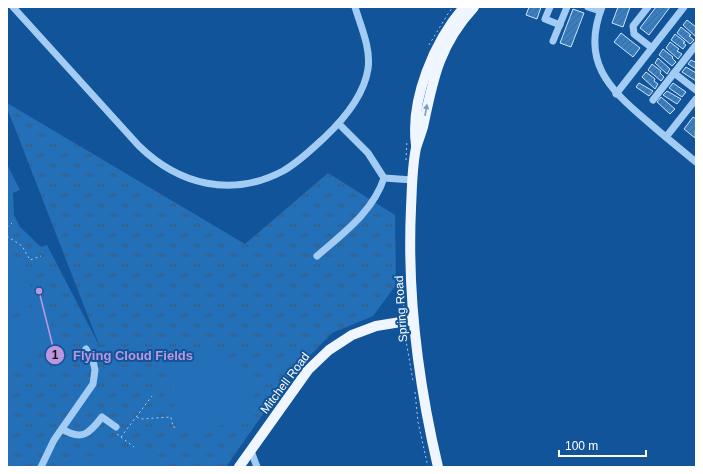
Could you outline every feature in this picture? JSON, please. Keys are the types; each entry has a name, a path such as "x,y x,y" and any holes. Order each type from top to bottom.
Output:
{"main road":[{"name":"Spring Road","path":"438,467 427,418 412,320 410,234 416,148 414,131 418,102 434,53 445,33 464,7"},
{"name":"Spring Road","path":"416,148 440,56 451,36 474,7"},
{"name":"Mitchell Road","path":"245,465 251,451 308,370 329,350 352,335 370,328 412,320"}],"street":[{"path":"13,7 138,146 157,163 184,177 208,184 221,185 235,185 260,180 292,166 339,124 354,102 364,82 368,69 367,46 355,7"},
{"path":"550,7 545,19 560,25"},
{"path":"553,41 567,7"},
{"path":"588,7 601,9 595,35 596,52 604,78 616,94 696,162"},
{"path":"637,21 640,7"},
{"path":"648,7 633,26 634,34 652,48"},
{"path":"616,94 684,7"},
{"path":"653,100 696,45"},
{"path":"674,73 696,90"},
{"path":"666,137 696,100"},
{"path":"317,256 363,214 382,185 384,178 368,153 339,124"},
{"path":"384,178 413,180"},
{"path":"40,467 50,445 93,384 94,366 86,349"},
{"path":"62,429 71,434 83,434 93,428 102,417 116,427"},
{"path":"251,451 257,467"}],"path":[{"path":"7,227 12,223"},
{"path":"7,236 22,246 30,260 40,256"},
{"path":"400,330 404,331"},
{"path":"121,437 152,396"},
{"path":"136,416 141,419 171,416 173,427 177,427"}],"green space":[{"path":"7,103 245,244 328,173 395,215 396,285 373,316 332,333 288,378 226,467 7,467 7,164 20,190 13,193 14,215 20,227 41,247 47,245 100,347 7,108"},
{"path":"20,266 38,301 7,318 7,273"},
{"path":"41,307 60,342 10,368 7,361 7,325"},
{"path":"204,349 218,351 229,356 237,362 243,371 249,392 249,418 217,427 183,432 177,427 171,394 169,360"},
{"path":"145,446 152,450 154,467 58,467 58,465 109,451"}],"building":[{"path":"529,7 541,7 537,19 526,15"},
{"path":"618,7 630,7 623,27 612,23"},
{"path":"656,7 670,7 649,35 640,28"},
{"path":"573,9 584,13 571,47 560,43"},
{"path":"687,20 696,27 696,37 683,25"},
{"path":"681,27 691,35 689,36 694,40 690,44 677,33"},
{"path":"621,33 640,48 633,57 614,42"},
{"path":"675,34 685,42 683,43 686,45 683,49 671,40"},
{"path":"670,42 679,49 677,51 682,54 678,59 666,48"},
{"path":"663,49 673,57 672,58 676,62 672,66 659,55"},
{"path":"658,58 670,69 667,74 655,63"},
{"path":"691,60 696,61 696,69 688,64"},
{"path":"652,64 661,71 660,73 664,77 661,81 648,70"},
{"path":"686,67 696,73 696,81 682,72"},
{"path":"646,72 655,79 654,81 658,84 655,89 642,77"},
{"path":"639,83 653,91 649,96 636,87"},
{"path":"673,83 686,92 682,97 669,88"},
{"path":"667,91 681,99 677,104 663,95"},
{"path":"661,97 675,109 670,114 657,102"},
{"path":"693,117 696,119 695,138 684,129"}],"place":[{"name":"Flying Cloud Fields","path":"39,291"}]}
